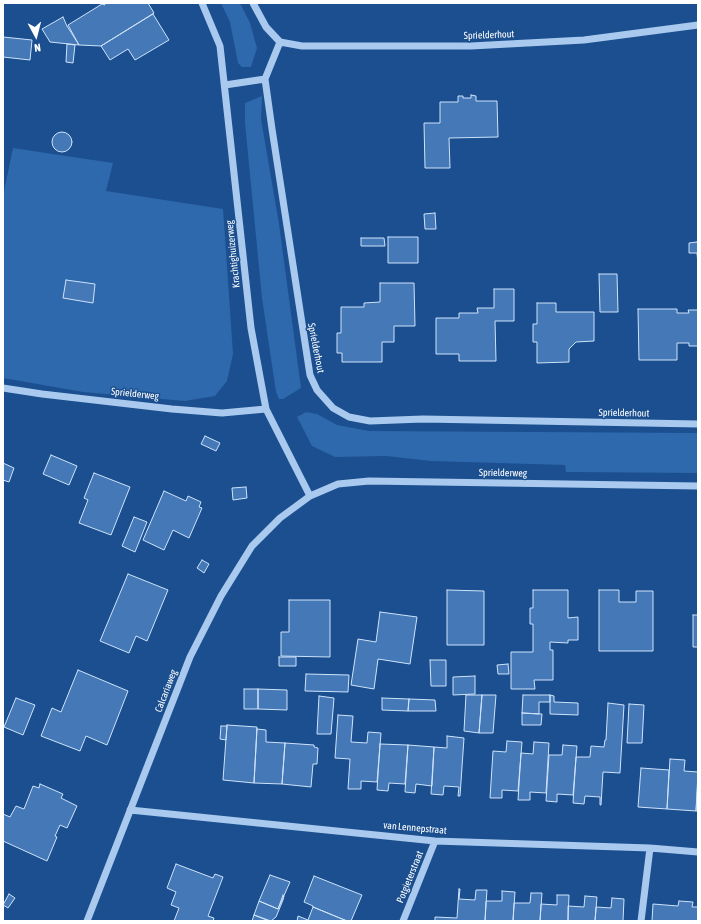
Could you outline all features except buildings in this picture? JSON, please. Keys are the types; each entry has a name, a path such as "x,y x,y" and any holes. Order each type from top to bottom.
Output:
{"street":[{"name":"Krachtighuizerweg","path":"202,3 220,46 251,328 266,409 310,496"},
{"path":"225,85 265,79 280,42 266,27 253,3"},
{"name":"Sprielderhout","path":"280,42 302,46 471,46 584,40 698,25"},
{"name":"Sprielderhout","path":"265,79 310,375 317,390 333,408 349,417 370,421 423,419 698,424"},
{"name":"Sprielderweg","path":"3,388 172,409 222,413 266,409"},
{"name":"Sprielderweg","path":"310,496 338,484 369,481 698,486"},
{"name":"Calcariaweg","path":"87,921 190,657 221,596 252,546 280,518 310,496"},
{"name":"van Lennepstraat","path":"130,810 435,841 650,848 698,852"},
{"name":"Potgieterstraat","path":"403,921 435,841"},
{"path":"641,921 650,848"}],"shaded area":[{"path":"221,3 240,3 250,23 257,48 251,67 242,67 238,63 230,22"},
{"path":"262,96 261,119 279,224 301,388 283,399 279,399 276,392 262,298 245,123 245,103"},
{"path":"13,148 113,163 106,191 223,209 233,354 227,381 215,396 185,401 83,392 3,378 3,196"},
{"path":"306,412 317,414 337,425 369,431 698,433 698,473 566,472 565,465 431,461 386,456 335,457 312,446 297,417"}]}
